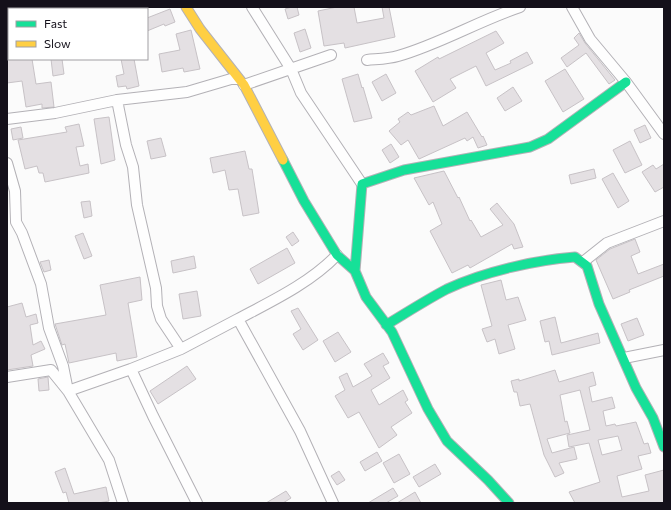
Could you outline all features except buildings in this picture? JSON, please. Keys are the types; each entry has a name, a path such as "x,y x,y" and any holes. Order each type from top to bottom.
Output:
{"street":[{"path":"186,7 200,29 241,82 304,201 337,255 355,271 366,297 398,344 428,409 446,441 488,480 509,503"},
{"path":"252,7 291,69 301,93 362,184 355,271"},
{"path":"367,60 397,57 444,39 481,21 520,7"},
{"path":"572,7 590,38 626,82 664,134"},
{"path":"7,119 55,113 117,100 187,92 231,79 241,82 291,69 331,55"},
{"path":"362,184 404,170 530,147 548,138 626,82"},
{"path":"117,100 126,145 134,167 137,205 156,288 157,306 161,319 181,349"},
{"path":"7,163 15,191 16,222 22,233 41,284 49,328 63,366 68,391"},
{"path":"583,262 607,243 664,221"},
{"path":"68,391 131,369 181,349 266,305 326,267 337,255"},
{"path":"386,325 446,290 471,279 551,259 575,257 587,266 599,304 636,388 654,418 664,447"},
{"path":"238,320 300,431 333,503"},
{"path":"624,358 664,350"},
{"path":"131,369 152,416 197,503"},
{"path":"7,377 50,370 68,391 110,460 124,503"}],"traffic: fast":[{"path":"355,271 362,184 404,170 530,147 548,139 626,82"},
{"path":"283,160 304,201 337,255 355,271 366,297 392,332 428,409 447,441 488,480 509,503"},
{"path":"386,325 447,289 477,277 526,264 575,257 587,266 599,304 636,388 653,418 664,447"}],"traffic: slow":[{"path":"186,7 200,29 244,85 283,160"}]}
